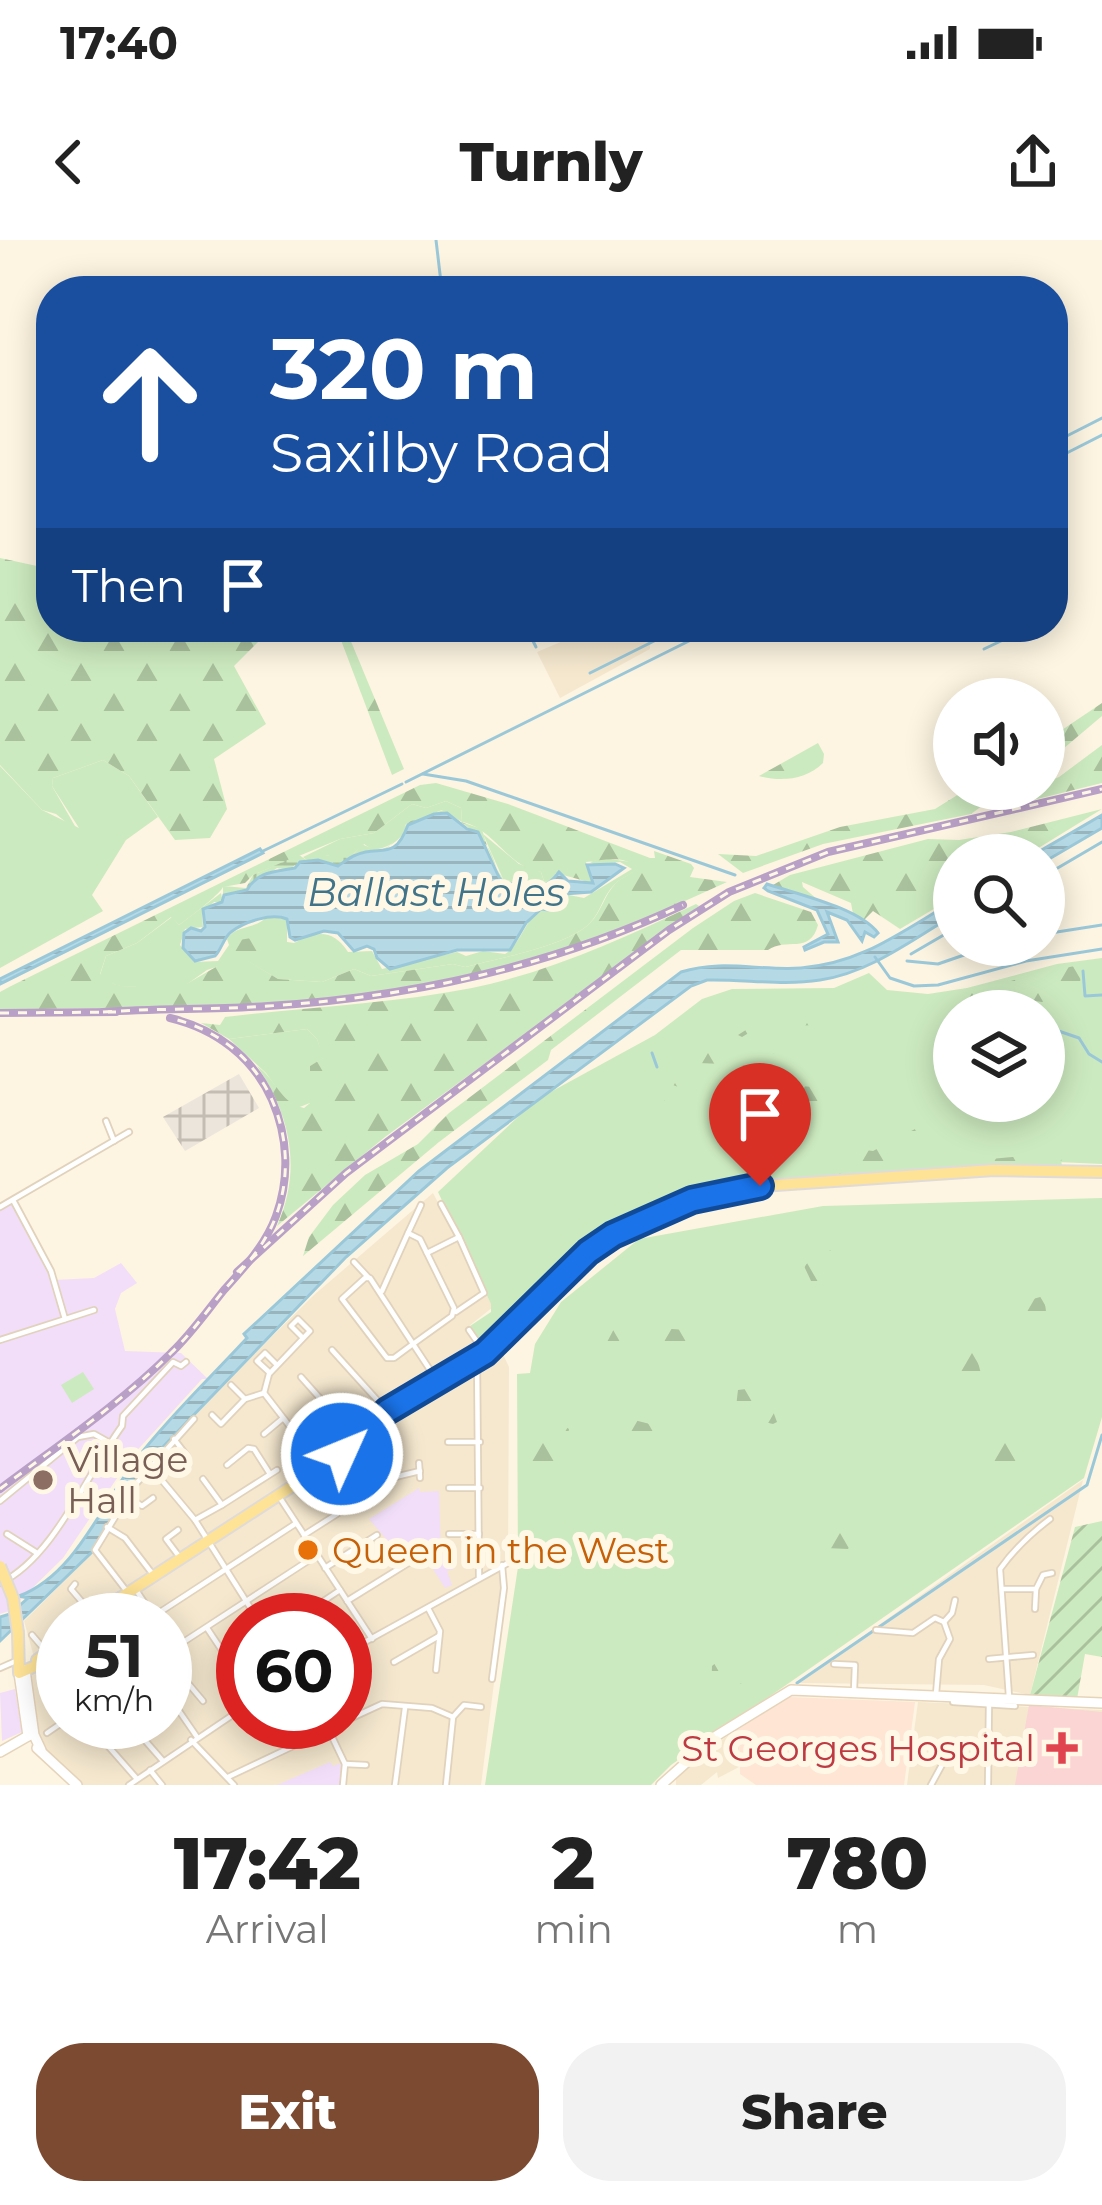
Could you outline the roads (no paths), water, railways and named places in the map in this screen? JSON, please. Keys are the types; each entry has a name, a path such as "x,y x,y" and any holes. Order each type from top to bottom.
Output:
{"main road":[{"path":"129,1593 322,1468 387,1411 481,1356 509,1334 588,1252 625,1229 692,1200 749,1187 969,1171 1102,1172"},
{"path":"0,1566 32,1659"}],"street":[{"path":"106,1120 114,1141"},
{"path":"0,1207 129,1132"},
{"path":"13,1200 51,1271 65,1319"},
{"path":"368,1277 342,1299 392,1359 484,1293 441,1204"},
{"path":"382,1291 421,1205"},
{"path":"408,1233 420,1239 455,1312"},
{"path":"427,1253 459,1238"},
{"path":"354,1262 382,1291 437,1380"},
{"path":"0,1340 94,1310"},
{"path":"470,1330 481,1356 479,1578"},
{"path":"264,1393 270,1373 303,1338"},
{"path":"332,1350 387,1411"},
{"path":"270,1373 257,1361 265,1352 278,1365"},
{"path":"0,1583 38,1554 122,1426 123,1416 173,1362 181,1366 186,1362"},
{"path":"301,1377 357,1439"},
{"path":"231,1385 245,1399"},
{"path":"212,1415 224,1426 245,1399 264,1393"},
{"path":"264,1393 322,1468"},
{"path":"132,1591 95,1550 127,1496 194,1419"},
{"path":"262,1436 282,1419"},
{"path":"0,1502 78,1437 94,1434 110,1442"},
{"path":"174,1439 187,1456 178,1463"},
{"path":"448,1442 480,1442"},
{"path":"227,1465 248,1448 254,1449 270,1474"},
{"path":"150,1466 195,1520 240,1593"},
{"path":"195,1520 277,1469"},
{"path":"304,1535 395,1478 420,1471"},
{"path":"202,1479 222,1505"},
{"path":"252,1486 259,1494"},
{"path":"449,1488 480,1488"},
{"path":"127,1496 139,1509 153,1498"},
{"path":"279,1496 342,1593"},
{"path":"227,1513 235,1524"},
{"path":"1012,1702 1002,1563 1049,1519"},
{"path":"190,1593 297,1523"},
{"path":"106,1527 125,1538 155,1577"},
{"path":"154,1547 178,1530"},
{"path":"7,1534 38,1554"},
{"path":"449,1534 479,1534"},
{"path":"326,1568 377,1535"},
{"path":"166,1539 181,1560"},
{"path":"258,1593 317,1556"},
{"path":"360,1593 418,1557"},
{"path":"372,1639 506,1564 492,1679"},
{"path":"1035,1610 1036,1589 1043,1575 1052,1573"},
{"path":"73,1593 70,1589 75,1585"},
{"path":"1002,1589 1036,1589"},
{"path":"336,1593 340,1590"},
{"path":"944,1622 955,1600"},
{"path":"428,1608 439,1628 436,1670"},
{"path":"876,1630 913,1633 934,1618 944,1622 950,1639 939,1659 936,1694"},
{"path":"192,1638 216,1622"},
{"path":"207,1628 216,1642"},
{"path":"31,1736 32,1635"},
{"path":"394,1662 439,1636"},
{"path":"989,1659 1033,1655"},
{"path":"0,1668 32,1659"},
{"path":"0,1668 32,1659"},
{"path":"32,1659 22,1700 24,1720 41,1750 77,1785"},
{"path":"834,1664 855,1665 854,1691"},
{"path":"192,1687 203,1701"},
{"path":"661,1785 716,1736 787,1691 1102,1703"},
{"path":"952,1702 989,1700"},
{"path":"988,1785 989,1700"},
{"path":"372,1709 382,1704 432,1708 453,1717"},
{"path":"446,1785 453,1717 464,1705 481,1707"},
{"path":"395,1785 406,1707"},
{"path":"129,1785 216,1725"},
{"path":"192,1735 234,1785"},
{"path":"0,1752 31,1736"},
{"path":"931,1785 949,1752 987,1740"},
{"path":"111,1749 137,1779"},
{"path":"153,1749 163,1761"},
{"path":"228,1777 281,1749"},
{"path":"339,1749 346,1764 344,1785"},
{"path":"346,1764 366,1765"},
{"path":"150,1770 162,1785"}],"water":[{"name":"Ballast Holes","path":"447,813 478,832 506,884 540,887 559,872 568,881 593,883 587,865 624,868 591,892 564,894 548,910 541,909 510,950 457,950 390,969 374,949 367,946 354,951 338,933 324,931 295,940 290,937 287,919 274,917 237,928 215,956 195,961 183,948 184,933 191,928 201,931 205,927 203,909 222,902 224,895 247,890 262,876 295,868 300,862 318,860 338,866 365,852 392,848 408,825"},
{"path":"1102,815 1102,828 1065,850 1065,836"},
{"path":"260,849 263,853 0,984 0,979"},
{"path":"767,884 843,909 878,933 874,937 865,932 862,941 847,920 827,912 838,942 805,950 828,934 817,910 768,891"},
{"path":"933,913 933,928 890,954 838,976 792,982 707,980 691,986 447,1168 346,1257 157,1453 94,1550 50,1593 36,1593 36,1606 0,1641 0,1617 10,1614 28,1598 19,1596 39,1586 73,1554 139,1456 247,1338 244,1334 419,1171 681,972 726,966 801,968 843,960 880,945"}],"waterway":[{"path":"436,240 440,276"},
{"path":"1068,435 1102,418"},
{"path":"1068,452 1102,435"},
{"path":"534,642 536,647"},
{"path":"590,673 652,642"},
{"path":"406,782 687,642"},
{"path":"984,649 999,642"},
{"path":"423,774 466,781 735,875"},
{"path":"263,851 402,784"},
{"path":"1065,864 1102,842"},
{"path":"1065,931 1102,925"},
{"path":"911,954 933,941"},
{"path":"875,957 890,978 914,986 938,985 1026,961 1102,949"},
{"path":"907,961 933,964"},
{"path":"1083,971 1085,996 1102,995"},
{"path":"1065,1033 1079,1038 1089,1054 1102,1062"},
{"path":"652,1053 657,1067"},
{"path":"797,1683 1087,1485 1102,1435"}],"railway":[{"path":"237,1272 346,1173 669,930 729,892 828,852 1102,789"},
{"path":"103,1012 322,1002 428,986 582,946 683,905"},
{"path":"0,1013 116,1012"},
{"path":"0,1489 110,1407 171,1353 254,1255 276,1216 284,1187 284,1143 264,1085 244,1058 217,1037 170,1018"}],"place":[{"name":"Village Hall","path":"43,1480"},
{"name":"Queen in the West","path":"308,1550"},
{"name":"St Georges Hospital","path":"1062,1748"}]}
